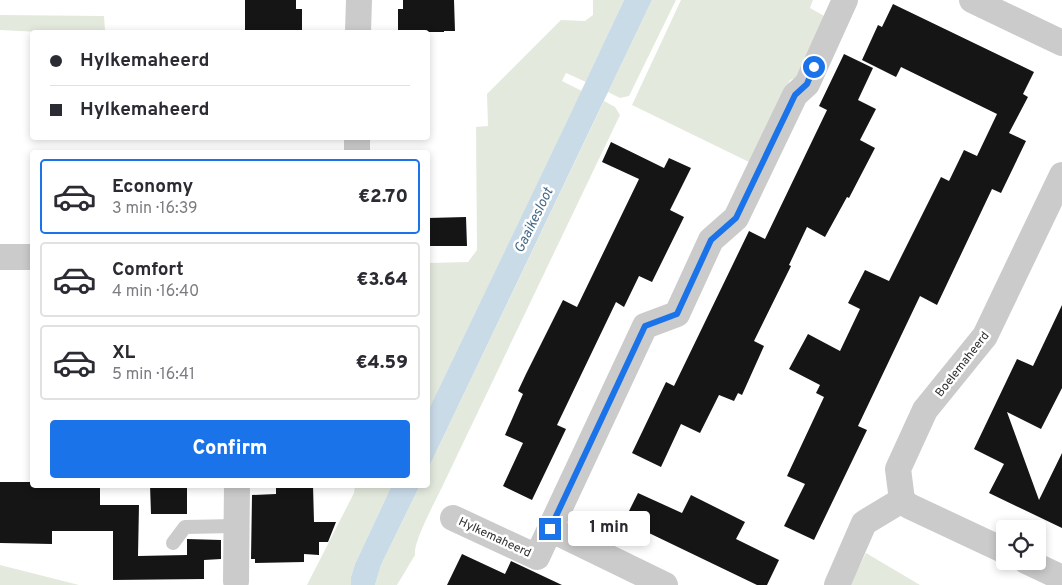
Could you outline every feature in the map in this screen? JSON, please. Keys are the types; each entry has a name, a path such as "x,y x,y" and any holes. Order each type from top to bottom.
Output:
{"street":[{"path":"358,30 359,0"},
{"name":"Hylkemaheerd","path":"453,518 537,557 645,326 677,314 711,240 736,218 795,95 807,84 845,0"},
{"path":"972,0 1062,44"},
{"name":"Boelemaheerd","path":"902,500 898,469 925,410 985,336 1062,175"},
{"path":"0,257 30,257"},
{"path":"236,581 237,488"},
{"path":"837,585 864,523 902,500 909,506 996,548"},
{"path":"550,529 665,585"},
{"path":"1045,570 1062,578"}],"lane":[{"path":"172,543 185,527 236,526"}],"shaded area":[{"path":"593,0 624,0 586,82 566,73 562,81 582,91 430,407 430,263 468,262 477,250 476,127 488,126 487,94 561,20 585,21 593,15"},
{"path":"652,0 676,0 629,96 620,98 608,92"},
{"path":"681,0 813,0 810,8 826,17 798,77 790,80 751,163 632,105"},
{"path":"0,15 104,16 105,30 30,30 30,32 0,30"},
{"path":"604,101 615,107 620,115 426,521 415,549 415,555 397,585 375,585 381,565 419,488 430,488 430,465"},
{"path":"355,488 391,488 355,564 351,585 307,585 354,493"},
{"path":"866,553 920,585 850,585"},
{"path":"0,565 79,585 0,585"}],"water":[{"name":"Gaaikesloot","path":"624,0 652,0 430,465 430,407"},
{"path":"391,488 419,488 381,565 375,585 351,585 355,564"}],"building":[{"path":"245,0 296,0 296,9 302,9 302,30 245,30"},
{"path":"403,0 454,0 455,31 398,30 398,9 403,9"},
{"path":"893,4 1034,72 1023,94 1028,97 1009,133 1026,141 1001,193 992,189 937,305 920,296 858,426 867,430 814,540 784,526 805,484 787,476 824,397 816,393 820,385 789,369 808,334 840,351 860,309 848,303 865,270 889,281 941,177 949,181 964,150 977,156 997,114 901,67 896,77 862,60 878,25 882,27"},
{"path":"844,54 873,68 858,100 876,109 860,140 875,148 849,198 847,197 825,237 807,227 789,265 791,266 754,341 764,346 742,395 738,393 734,401 719,395 700,433 681,424 661,467 632,453 666,382 674,386 749,231 765,239 827,110 819,106"},
{"path":"611,142 664,168 669,158 691,168 670,210 684,217 652,282 639,276 624,307 616,302 557,425 566,429 532,500 503,486 523,443 505,435 523,394 518,391 563,300 577,307 639,179 602,162"},
{"path":"466,217 467,246 430,246 430,218"},
{"path":"1062,305 1062,388 1041,429 1007,412 1039,500 1062,453 1062,528 989,493 1004,464 974,449 1017,359 1033,366"},
{"path":"0,482 30,482 30,488 100,488 100,505 139,505 138,556 187,555 187,539 221,540 221,559 204,560 204,579 113,580 113,531 52,531 52,544 0,543"},
{"path":"150,488 187,488 187,514 151,514"},
{"path":"276,488 313,488 314,522 336,522 328,542 319,542 319,555 304,554 304,562 255,563 255,559 251,559 252,495 276,494"},
{"path":"638,493 682,513 691,495 745,522 736,539 779,560 767,585 757,585 624,521"},
{"path":"462,554 505,574 511,561 562,585 447,585"}],"route":[{"path":"550,529 645,326 677,314 711,240 736,218 795,95 807,84 814,67"}]}
